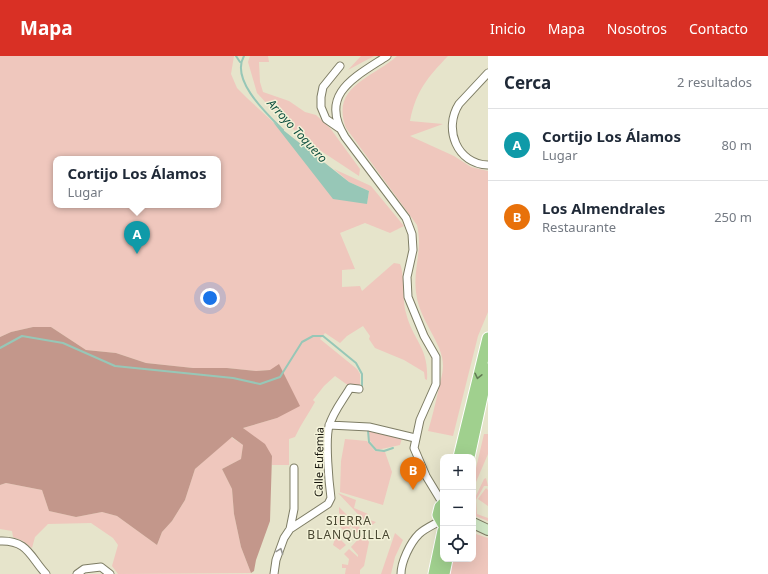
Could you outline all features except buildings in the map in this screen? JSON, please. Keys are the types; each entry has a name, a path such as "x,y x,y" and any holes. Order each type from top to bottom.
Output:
{"main road":[{"path":"460,454 488,338"},
{"path":"470,454 488,369"},
{"path":"440,508 438,511 440,518"},
{"path":"476,525 488,530"},
{"path":"434,574 442,526"},
{"path":"444,574 446,562"}],"street":[{"path":"339,128 335,112 337,99 341,92 358,74 387,56"},
{"path":"340,66 323,87 321,107 326,119 339,128 406,218 412,234 413,250 407,277 408,297 424,336 436,357 436,384 420,420 415,438 414,453 440,499"},
{"path":"488,73 459,104 455,110 451,125 452,134 462,154 482,165 488,165"},
{"name":"Calle Eufemia","path":"290,529 328,504 331,498 328,486 329,425 350,388 359,389"},
{"path":"329,425 369,427 415,438"},
{"path":"274,574 279,553 290,529 294,509 294,468"},
{"path":"401,574 401,569 411,545 419,534 440,526"},
{"path":"0,541 10,541 19,544 28,550 46,574"},
{"path":"77,574 84,569 101,567 110,574"}],"shaded area":[{"path":"0,56 234,56 231,74 237,88 273,122 287,138 367,204 369,191 349,182 334,169 371,186 404,226 390,233 365,223 340,233 355,269 342,270 342,287 360,286 362,291 394,263 400,264 402,269 406,313 426,360 427,380 425,379 424,372 404,360 375,348 369,339 370,336 363,326 347,336 340,343 325,333 320,339 357,369 360,374 360,387 353,384 349,386 335,376 324,386 313,400 315,402 295,437 289,439 289,465 272,465 272,456 243,428 277,418 270,370 256,371 227,368 193,368 146,363 116,353 86,350 51,327 33,327 11,332 0,337"},
{"path":"250,56 268,56 269,62 259,62 260,82 263,92 289,101 305,112 316,115 330,128 360,169 359,176 318,149 295,131 282,116 270,107 257,93 248,62"},
{"path":"361,56 374,56 348,70"},
{"path":"397,56 448,56 428,78 423,86 412,110 410,121 443,124 410,136 454,156 471,167 488,171 488,312 478,336 453,436 428,431 442,376 443,361 439,348 422,314 417,300 415,283 419,251 419,234 417,225 346,128 343,114 344,102 356,84"},
{"path":"33,327 51,327 86,350 116,353 146,363 193,368 227,368 256,371 270,370 279,364 300,406 277,418 243,428 265,444 272,456 270,521 256,560 254,571 251,573 241,547 234,514 232,489 222,469 241,459 243,445 232,437 195,469 185,500 172,521 162,532 157,545 117,516 102,512 76,517 49,511 42,490 6,483 0,485 0,337 11,332"},
{"path":"369,431 402,438 400,445 377,450 368,438"},
{"path":"484,434 488,434 488,454 476,482 476,468"},
{"path":"231,437 243,445 241,459 222,469 232,489 234,514 241,547 251,573 118,574 112,566 118,545 113,538 91,523 48,524 35,537 32,548 23,541 13,537 12,531 0,529 0,485 6,483 42,490 49,511 76,517 102,512 117,516 157,545 162,532 172,521 185,500 195,469"},
{"path":"345,439 367,441 375,451 385,452 392,472 383,505 340,492 341,461"},
{"path":"486,478 488,486 484,486 476,500 476,496 484,479"},
{"path":"486,488 488,490 488,506 478,499"},
{"path":"338,493 356,500 354,508 368,514 367,519 376,522 370,527"},
{"path":"476,500 477,514 488,518 488,521 476,516"},
{"path":"339,507 361,529 357,533 351,526 349,528 356,535 352,538 336,523 338,516 345,524 347,522 339,513"},
{"path":"364,533 369,542 364,566 360,570 360,574 345,574 346,568 342,568 342,564 348,565 349,559 344,554 349,549 358,557 351,547"},
{"path":"395,533 403,540 395,557 391,574 381,574"},
{"path":"476,534 488,538 488,574 449,574 452,562 476,562"},
{"path":"336,535 346,545 340,550 333,545"}],"water":[{"path":"273,122 349,182 369,191 367,204 333,199"}],"waterway":[{"name":"Arroyo Toquero","path":"236,56 240,62"},
{"name":"Arroyo Toquero","path":"244,56 241,65 242,75 246,86 260,106 283,130"},
{"path":"0,348 22,336 63,343 115,366 233,378 260,384 280,377 302,342 313,336 323,336 356,363 362,374 362,387"},
{"path":"368,431 369,442 376,450 384,451 393,448"}],"place":[{"name":"Cortijo Los Álamos","path":"137,254"},
{"name":"Los Almendrales","path":"413,490"}],"district":[{"name":"SIERRA BLANQUILLA","path":"349,528"}]}
